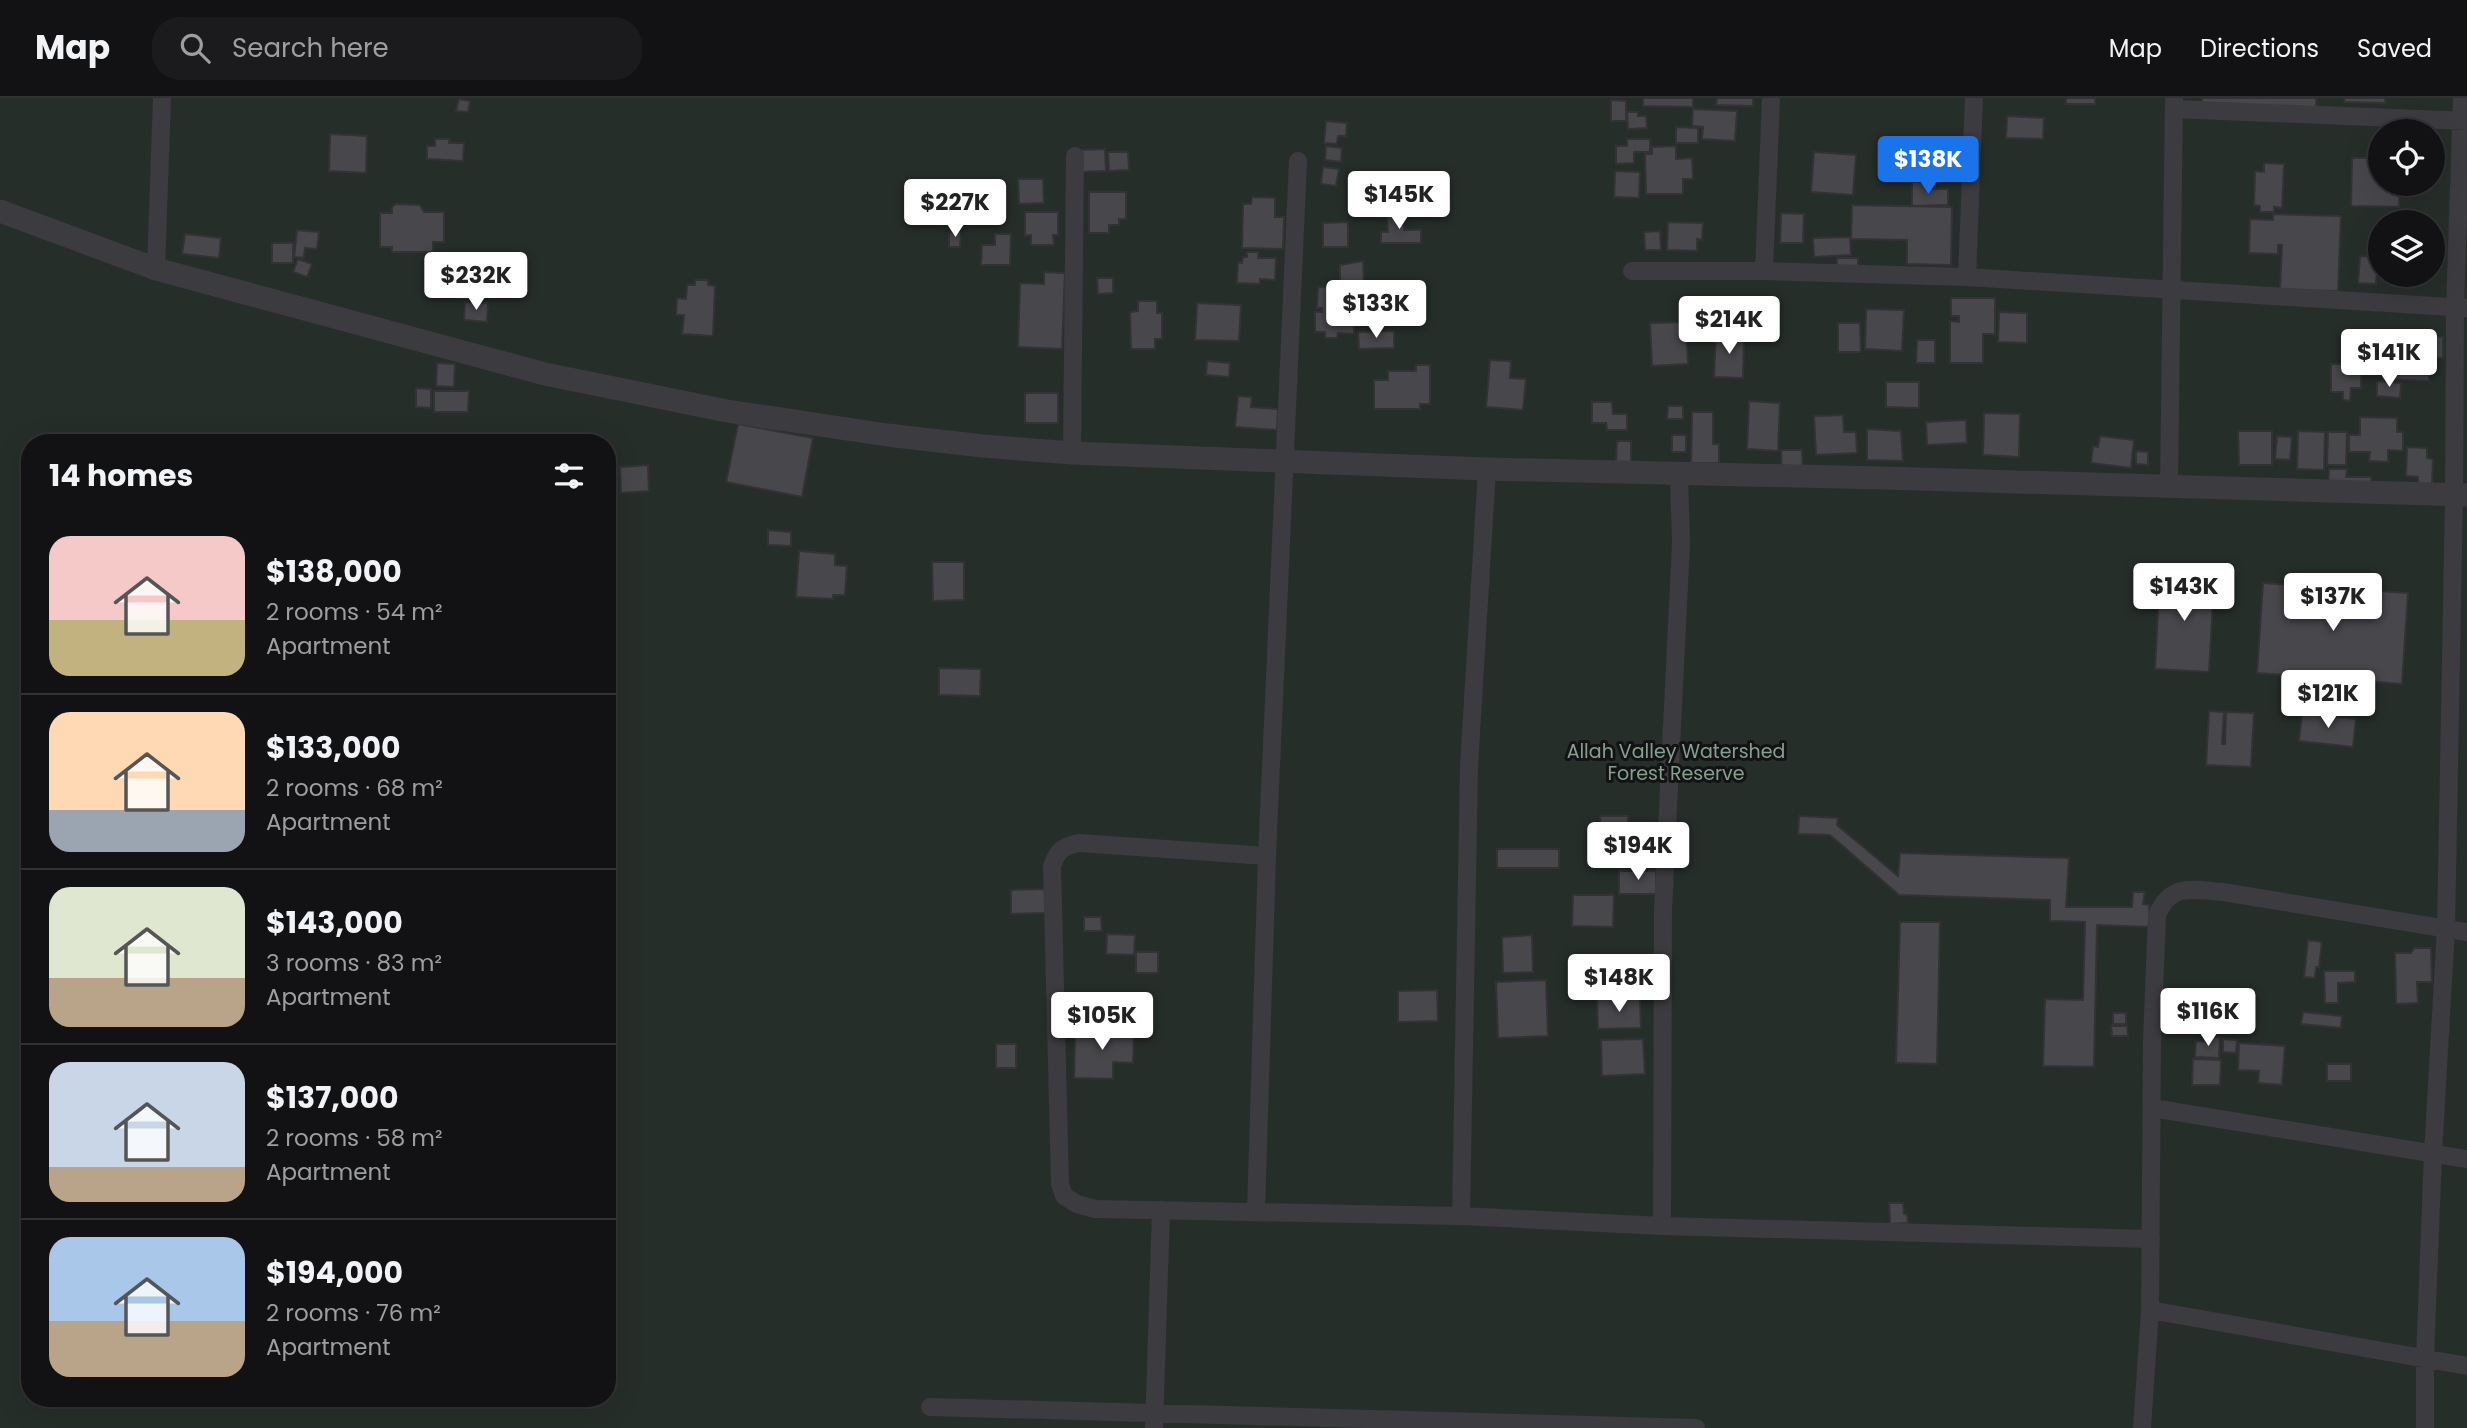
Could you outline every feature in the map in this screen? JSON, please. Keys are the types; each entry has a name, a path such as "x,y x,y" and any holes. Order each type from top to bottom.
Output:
{"street":[{"path":"156,269 162,98"},
{"path":"1764,271 1771,98"},
{"path":"1967,276 1974,98"},
{"path":"2425,1428 2425,1358 2446,929 2461,495 2462,98"},
{"path":"2169,486 2174,104 2464,121"},
{"path":"1072,453 1076,156"},
{"path":"1256,1211 1267,856 1298,161"},
{"path":"0,211 156,269 545,374 727,411 887,435 1072,453 1487,469 2461,495"},
{"path":"1632,271 1967,276 2461,308"},
{"path":"1461,1216 1469,766 1487,469"},
{"path":"1662,1226 1663,909 1681,544 1679,473"},
{"path":"1267,856 1079,843 1065,846 1056,854 1052,866 1060,1184 1064,1196 1077,1204 1095,1209 1461,1216 1662,1226 2151,1239"},
{"path":"2143,1428 2150,1310 2152,1041 2157,915 2163,902 2172,894 2185,890 2223,892 2467,932"},
{"path":"2152,1108 2467,1159"},
{"path":"1155,1420 1161,1210"},
{"path":"2150,1310 2467,1366"},
{"path":"930,1407 1155,1420 1696,1428"}],"green space":[{"name":"Allah Valley Watershed Forest Reserve","path":"0,98 2467,98 2467,1428 0,1428"}],"building":[{"path":"1643,98 1693,98 1693,107 1643,106"},
{"path":"1717,98 1753,98 1753,106 1716,105"},
{"path":"2066,98 2095,98 2095,104 2066,104"},
{"path":"2202,98 2316,98 2316,108 2202,108"},
{"path":"2345,98 2385,98 2385,103 2344,102"},
{"path":"459,99 470,101 468,112 456,111"},
{"path":"1611,100 1626,101 1626,121 1611,121"},
{"path":"1693,109 1737,111 1735,141 1702,139 1703,127 1692,126"},
{"path":"1627,112 1638,112 1638,116 1646,116 1647,128 1628,129"},
{"path":"2007,116 2044,118 2043,139 2006,138"},
{"path":"1326,121 1347,123 1346,136 1338,136 1337,144 1324,143"},
{"path":"1676,127 1698,128 1698,143 1676,143"},
{"path":"330,134 367,136 366,173 329,171"},
{"path":"435,139 464,143 463,161 427,159 427,146 435,146"},
{"path":"1627,139 1650,139 1650,152 1634,152 1634,163 1616,164 1616,146 1627,146"},
{"path":"1326,146 1342,148 1341,162 1325,160"},
{"path":"1676,146 1676,159 1692,158 1693,179 1683,179 1683,194 1646,194 1645,154 1652,154 1652,147"},
{"path":"1105,149 1106,171 1079,172 1079,150"},
{"path":"1108,152 1128,152 1129,170 1109,171"},
{"path":"1814,152 1856,155 1853,195 1811,192"},
{"path":"2352,158 2368,158 2368,196 2399,196 2399,207 2351,206"},
{"path":"2264,163 2284,164 2282,208 2274,207 2274,212 2260,212 2260,206 2254,205 2255,171 2264,172"},
{"path":"1323,167 1339,169 1336,186 1321,184"},
{"path":"1615,171 1640,172 1639,198 1614,197"},
{"path":"1018,179 1043,179 1044,203 1019,204"},
{"path":"1912,182 1925,182 1926,189 1948,189 1948,205 1912,206"},
{"path":"1089,192 1126,192 1126,219 1119,219 1119,225 1109,225 1109,233 1089,233"},
{"path":"1252,197 1275,198 1275,217 1284,217 1283,249 1242,248 1243,204 1251,204"},
{"path":"1413,198 1451,199 1450,211 1413,210"},
{"path":"396,204 420,205 424,212 444,212 444,242 433,242 433,252 392,252 392,247 380,247 380,213 392,213 392,207"},
{"path":"1852,205 1952,207 1951,265 1907,264 1907,240 1851,239"},
{"path":"1025,212 1058,212 1058,235 1053,235 1054,245 1031,245 1031,235 1025,236"},
{"path":"1404,212 1404,230 1421,230 1421,243 1381,243 1381,232 1388,232 1387,213"},
{"path":"1781,213 1804,214 1803,243 1780,243"},
{"path":"2273,214 2341,216 2338,291 2280,290 2282,245 2278,245 2278,254 2249,253 2250,219 2273,220"},
{"path":"1348,222 1348,247 1323,247 1323,223"},
{"path":"1668,222 1703,223 1702,240 1697,239 1697,251 1667,250"},
{"path":"297,230 319,232 317,249 305,248 304,258 294,257"},
{"path":"1660,231 1661,250 1645,250 1644,232"},
{"path":"949,232 961,232 960,247 949,247"},
{"path":"185,234 221,238 219,258 182,254"},
{"path":"995,234 1011,234 1010,265 981,265 982,245 995,245"},
{"path":"1850,237 1851,255 1814,257 1813,238"},
{"path":"272,243 293,243 293,263 272,263"},
{"path":"1247,252 1258,252 1258,258 1276,258 1275,280 1260,279 1260,284 1237,283 1238,262 1242,263"},
{"path":"2360,256 2368,256 2368,284 2358,283"},
{"path":"1837,258 1858,258 1858,271 1837,271"},
{"path":"298,259 312,264 307,277 293,272"},
{"path":"1363,261 1364,283 1340,284 1340,265"},
{"path":"1044,272 1065,273 1062,349 1018,347 1020,283 1044,284"},
{"path":"1097,278 1113,278 1113,293 1098,294"},
{"path":"461,279 485,280 484,300 460,298"},
{"path":"695,280 708,280 708,285 715,286 713,336 682,334 684,315 676,315 677,298 686,299 687,285 695,285"},
{"path":"1318,287 1355,288 1354,334 1338,333 1337,338 1325,338 1325,332 1315,332 1315,312 1322,312 1322,308 1317,308"},
{"path":"1951,298 1995,298 1995,334 1983,334 1983,363 1950,363 1950,321 1959,322 1959,316 1951,316"},
{"path":"1138,301 1157,301 1157,313 1162,313 1162,339 1155,339 1155,349 1131,349 1130,312 1138,311"},
{"path":"465,302 488,303 487,322 464,320"},
{"path":"1197,303 1241,305 1239,341 1195,340"},
{"path":"1866,309 1904,310 1902,351 1865,349"},
{"path":"1999,312 2027,313 2027,343 1998,342"},
{"path":"1686,322 1688,364 1652,366 1650,323"},
{"path":"1838,323 1860,323 1861,352 1838,352"},
{"path":"1394,331 1394,348 1359,349 1358,332"},
{"path":"1716,332 1736,333 1736,340 1744,340 1743,378 1714,377"},
{"path":"2384,334 2443,337 2443,358 2430,358 2429,381 2383,379"},
{"path":"1917,340 1935,340 1935,363 1916,363"},
{"path":"1490,360 1511,361 1510,378 1526,379 1523,410 1486,407"},
{"path":"1207,361 1230,363 1229,377 1206,375"},
{"path":"437,363 455,364 454,387 436,386"},
{"path":"2331,364 2344,364 2344,372 2361,372 2361,388 2351,388 2350,401 2343,400 2343,392 2331,392"},
{"path":"1416,365 1430,365 1430,404 1420,404 1420,409 1374,409 1374,380 1388,380 1388,371 1416,371"},
{"path":"2377,381 2401,383 2400,398 2377,396"},
{"path":"1886,382 1919,382 1919,408 1886,407"},
{"path":"416,388 431,389 431,408 416,407"},
{"path":"434,391 469,391 468,412 434,412"},
{"path":"1025,393 1058,393 1058,423 1025,423"},
{"path":"1238,396 1252,397 1251,407 1278,409 1277,430 1235,427"},
{"path":"1749,401 1780,403 1778,451 1747,449"},
{"path":"1592,402 1612,402 1613,414 1627,414 1627,430 1607,430 1606,423 1592,423"},
{"path":"1668,406 1683,406 1683,419 1667,419"},
{"path":"1692,412 1713,412 1713,444 1719,444 1719,463 1691,463"},
{"path":"1984,413 2020,414 2019,457 1983,455"},
{"path":"1843,415 1844,432 1856,432 1857,453 1816,455 1814,416"},
{"path":"2360,417 2397,418 2397,432 2403,432 2403,451 2388,450 2388,462 2369,461 2370,452 2349,452 2349,435 2360,435"},
{"path":"1966,420 1967,443 1927,445 1926,422"},
{"path":"738,424 813,438 802,497 726,482"},
{"path":"1867,429 1901,431 1903,461 1867,460"},
{"path":"2238,431 2272,431 2272,465 2239,465"},
{"path":"2298,431 2325,432 2324,470 2297,469"},
{"path":"2328,432 2347,432 2346,465 2327,465"},
{"path":"1672,435 1686,435 1686,452 1672,452"},
{"path":"2100,436 2134,440 2131,468 2091,463 2093,446 2098,447"},
{"path":"2277,436 2292,437 2290,460 2275,459"},
{"path":"1617,441 1631,441 1631,462 1616,462"},
{"path":"2407,447 2427,448 2427,458 2433,459 2432,485 2418,484 2418,477 2406,476"},
{"path":"1781,450 1802,450 1803,474 1782,475"},
{"path":"2136,451 2148,452 2148,465 2136,464"},
{"path":"648,465 649,491 621,493 620,467"},
{"path":"2329,469 2347,469 2346,477 2371,477 2371,491 2328,490"},
{"path":"768,530 791,532 791,546 768,545"},
{"path":"799,551 835,554 835,565 847,566 845,595 833,595 833,599 796,597"},
{"path":"932,562 964,562 964,600 933,601"},
{"path":"2160,573 2205,576 2205,583 2214,584 2209,672 2155,669"},
{"path":"2263,583 2408,593 2402,684 2257,673"},
{"path":"939,668 981,669 980,696 939,695"},
{"path":"2209,711 2224,712 2222,744 2225,744 2226,712 2254,713 2251,767 2206,765"},
{"path":"2302,713 2356,719 2353,747 2299,741"},
{"path":"1600,816 1628,816 1628,833 1601,834"},
{"path":"1799,816 1838,818 1837,825 1898,876 1900,853 2069,858 2066,907 2132,907 2133,892 2145,892 2143,904 2149,905 2150,927 2097,925 2094,1067 2043,1066 2045,999 2083,1000 2085,922 2050,921 2050,900 1899,895 1830,835 1798,834"},
{"path":"1610,837 1638,839 1636,864 1608,862"},
{"path":"1497,849 1559,849 1559,868 1497,868"},
{"path":"1619,871 1656,871 1656,894 1619,894"},
{"path":"1046,889 1047,913 1011,914 1011,890"},
{"path":"1573,895 1614,895 1613,927 1572,926"},
{"path":"1084,917 1101,917 1102,931 1084,931"},
{"path":"1900,922 1940,922 1937,1064 1896,1063"},
{"path":"1107,934 1135,935 1134,955 1106,954"},
{"path":"1532,935 1533,972 1503,973 1502,937"},
{"path":"2308,940 2322,942 2315,978 2304,977"},
{"path":"2414,948 2431,948 2432,982 2417,982 2418,1003 2396,1004 2395,953 2411,953"},
{"path":"1136,952 1158,952 1158,973 1136,973"},
{"path":"1586,958 1635,958 1635,982 1586,982"},
{"path":"2324,971 2355,971 2355,982 2338,983 2338,1003 2325,1003"},
{"path":"1546,980 1548,1036 1498,1038 1496,982"},
{"path":"1437,990 1438,1021 1398,1022 1398,991"},
{"path":"1640,998 1641,1028 1598,1029 1597,999"},
{"path":"2303,1012 2342,1016 2341,1028 2301,1024"},
{"path":"2113,1013 2126,1013 2126,1024 2113,1024"},
{"path":"1089,1026 1111,1026 1111,1032 1134,1033 1133,1063 1113,1062 1113,1079 1074,1078 1075,1036 1089,1036"},
{"path":"2111,1026 2127,1026 2128,1036 2112,1036"},
{"path":"2209,1037 2220,1037 2219,1058 2195,1057 2196,1041 2209,1042"},
{"path":"1643,1039 1645,1074 1602,1076 1601,1040"},
{"path":"2223,1039 2237,1040 2236,1053 2223,1052"},
{"path":"2239,1043 2285,1046 2282,1085 2258,1083 2259,1071 2238,1070"},
{"path":"996,1044 1016,1044 1016,1068 996,1068"},
{"path":"2193,1059 2221,1060 2220,1085 2192,1085"},
{"path":"2327,1064 2351,1064 2351,1081 2327,1081"},
{"path":"1889,1203 1903,1203 1908,1223 1890,1224"}]}
